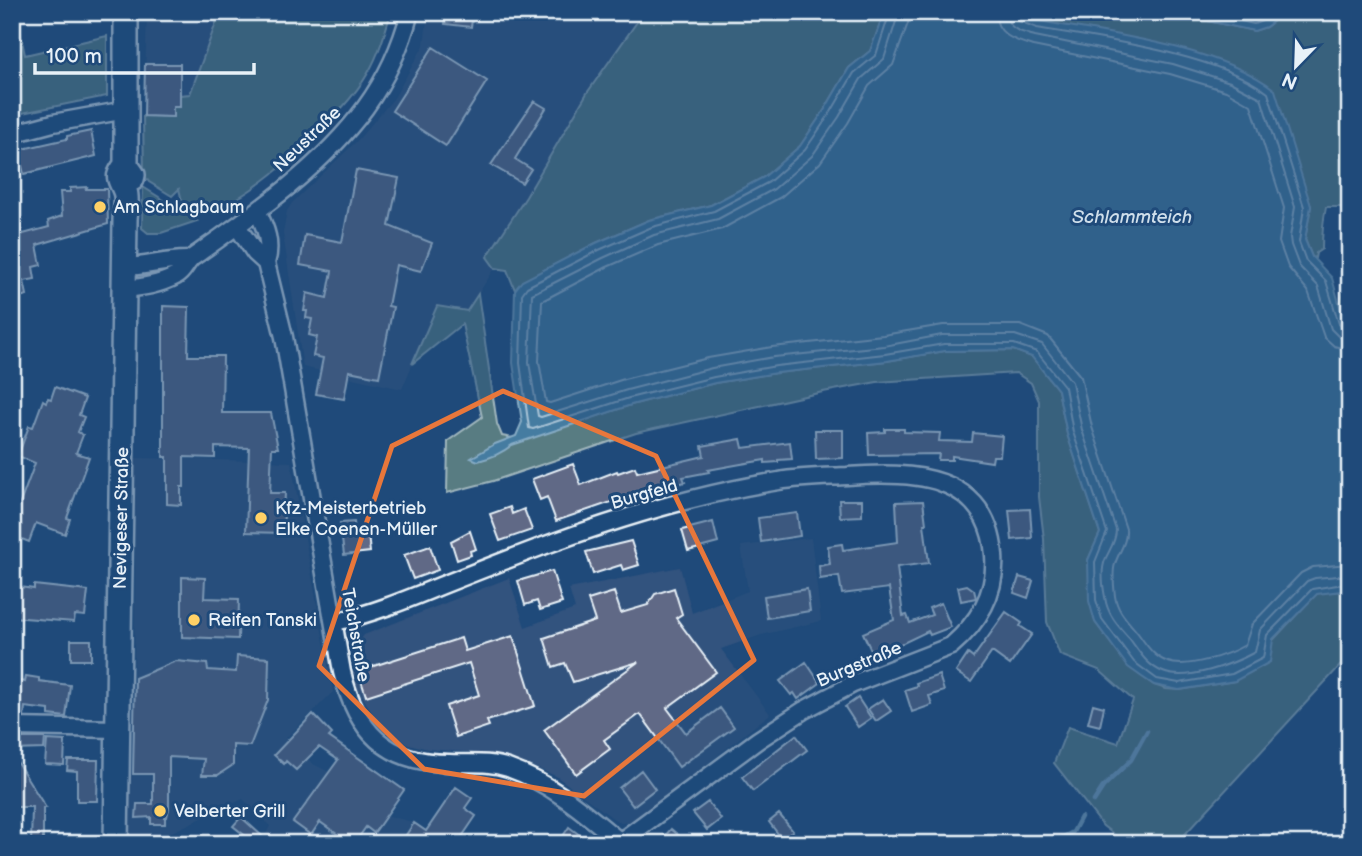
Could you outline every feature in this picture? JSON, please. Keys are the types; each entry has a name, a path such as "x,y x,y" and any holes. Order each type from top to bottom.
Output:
{"main road":[{"name":"Nevigeser Straße","path":"116,844 125,191 132,183 132,174 126,165 126,12"}],"street":[{"name":"Neustraße","path":"125,278 145,267 171,259 189,260 257,211 300,175 346,132 365,109 392,63 410,12"},
{"path":"12,134 53,123 126,110"},
{"name":"Teichstraße","path":"257,211 267,232 270,250 266,262 284,337 347,695 357,716 377,742 390,751 432,762 480,763 505,767 547,785 618,843"},
{"name":"Teichstraße","path":"237,226 255,254 266,262"},
{"name":"Burgfeld","path":"335,622 393,604 626,518 702,497 781,480 906,475 944,482 972,501"},
{"name":"Burgstraße","path":"618,843 758,740 804,710 853,684 951,646 962,637 987,603 995,564 989,527 972,501"},
{"path":"12,727 118,729"}],"highlighted area":[{"path":"503,391 656,456 754,660 584,796 424,769 319,666 392,446"}],"shaded area":[{"path":"147,12 220,12 190,94 173,117 144,116"},
{"path":"428,12 644,12 587,93 487,257 495,268 467,311 437,306 402,389 303,367 283,233 287,211 292,203 357,141 394,98 424,45"},
{"path":"135,458 291,462 333,692 286,738 313,764 329,772 344,786 389,816 416,823 445,844 267,844 263,840 270,826 243,799 146,844 129,844 135,617"},
{"path":"811,538 821,621 761,635 721,649 770,714 635,821 623,823 614,819 556,776 503,755 428,749 401,742 379,725 357,687 352,665 355,648 364,635 509,578 525,627 575,609 569,589 680,567 692,613 748,591 741,546"}],"green space":[{"path":"12,12 16,12 25,55 107,36 107,96 12,115"},
{"path":"220,12 391,12 379,51 368,73 341,109 299,152 252,189 231,202 204,211 182,201 179,189 172,196 149,182 144,175 143,116 173,117 173,107 180,107 180,95 190,94"},
{"path":"644,12 886,12 870,51 849,68 800,146 764,177 711,205 649,220 596,243 523,281 515,290 507,270 495,268 487,257 587,93"},
{"path":"987,12 1166,12 1254,31 1266,27 1285,12 1350,12 1350,235 1341,207 1326,207 1322,249 1316,253 1315,258 1312,257 1305,239 1311,206 1301,180 1110,34 1039,21 1022,15"},
{"path":"143,187 197,221 161,233 148,233 142,228"},
{"path":"1350,283 1350,327 1342,311 1341,299"},
{"path":"478,294 497,424 502,436 523,440 631,405 715,383 776,373 887,361 945,351 1013,350 1032,357 1058,390 1067,434 1100,533 1088,560 1095,622 1129,667 1154,685 1166,689 1180,690 1235,681 1317,593 1350,590 1350,655 1176,844 1120,844 1054,763 1068,727 1118,743 1133,700 1099,670 1060,655 1047,622 1044,539 1039,497 1039,401 1031,383 1016,373 877,382 823,392 636,433 493,481 447,493 448,441 482,417 462,324 412,364 437,306 467,311"}],"water":[{"name":"Schlammteich","path":"983,11 1129,37 1195,52 1252,75 1275,90 1311,206 1305,240 1312,257 1332,278 1344,321 1350,327 1350,590 1317,594 1273,639 1270,662 1235,681 1179,690 1154,685 1128,667 1095,622 1089,601 1088,560 1100,533 1067,434 1058,390 1032,357 1013,350 945,351 715,383 631,405 512,445 483,460 471,458 516,436 522,422 513,363 515,290 522,281 596,243 649,220 711,205 764,177 800,146 849,68 870,51 886,12"},
{"path":"1166,12 1285,12 1266,27 1254,31"}],"building":[{"path":"447,12 473,12 471,27 445,24"},
{"path":"433,47 487,81 446,146 392,111"},
{"path":"145,64 180,64 180,107 173,107 173,117 144,116"},
{"path":"534,101 546,108 515,159 531,169 522,183 491,165"},
{"path":"91,131 96,156 24,174 18,150"},
{"path":"356,170 399,178 389,226 432,243 421,271 396,265 388,306 393,307 379,377 349,371 344,399 316,394 323,358 313,356 317,337 309,335 312,319 306,318 307,311 304,311 307,293 327,298 332,271 300,265 305,235 342,242"},
{"path":"87,187 86,189 107,189 108,224 37,245 41,265 33,267 35,279 24,281 27,295 12,299 12,237 49,227 48,221 62,216 60,192 70,192 70,188"},
{"path":"163,306 189,307 188,356 223,356 222,413 271,413 278,448 272,448 270,493 285,493 283,533 246,532 249,448 215,447 215,458 184,457 181,505 167,504 167,457 163,457"},
{"path":"55,387 85,398 79,415 84,417 78,432 83,435 76,453 89,457 67,518 70,519 65,534 36,523 29,542 12,535 12,504 19,506 35,463 18,456 29,426 33,427 43,400 46,402 48,398 51,399"},
{"path":"885,429 940,433 939,441 972,442 973,433 1002,436 1000,456 993,456 992,462 952,456 952,460 938,460 939,454 869,455 868,433 885,432"},
{"path":"815,430 843,430 843,458 816,459"},
{"path":"741,439 743,448 790,442 792,459 765,463 765,460 708,470 709,472 683,477 685,482 659,489 658,486 556,521 547,497 540,500 532,479 573,464 581,485 617,471 618,473 635,467 637,472 704,456 702,446"},
{"path":"839,500 862,500 862,516 840,517"},
{"path":"923,501 929,563 897,567 903,616 907,615 910,623 932,615 929,608 941,603 951,627 930,635 928,631 874,657 863,633 894,620 889,588 842,594 839,576 820,579 819,566 830,564 828,546 842,544 843,550 898,542 896,502"},
{"path":"510,507 512,514 524,509 532,530 500,541 490,514"},
{"path":"1030,509 1032,538 1012,540 1009,510"},
{"path":"797,513 800,536 761,542 758,518"},
{"path":"354,522 355,536 368,535 370,552 344,555 340,523"},
{"path":"713,522 718,543 688,551 682,530"},
{"path":"470,531 476,549 470,551 471,555 457,560 451,541"},
{"path":"631,541 639,565 623,570 621,565 593,574 586,552"},
{"path":"430,546 438,570 413,579 404,555"},
{"path":"552,571 562,603 540,610 537,601 525,605 518,581"},
{"path":"182,577 205,578 204,598 239,599 238,639 182,637"},
{"path":"1019,577 1033,581 1028,598 1014,593"},
{"path":"34,585 88,591 85,616 75,615 74,622 12,617 13,586 34,589"},
{"path":"967,585 974,590 976,598 961,601 958,587"},
{"path":"674,588 682,614 676,618 716,672 667,708 686,733 720,708 734,727 679,767 640,714 604,740 610,749 576,774 544,730 638,662 573,682 565,663 553,667 544,638 595,621 588,600 614,592 621,613 648,605 655,594"},
{"path":"807,589 810,611 767,618 764,596"},
{"path":"1006,612 1032,634 1010,665 992,652 971,682 956,672 968,654 973,658"},
{"path":"513,636 535,706 487,721 489,726 456,737 446,706 479,695 469,663 366,696 358,671 461,638 465,651"},
{"path":"71,640 91,640 91,660 71,660"},
{"path":"237,656 269,658 268,700 250,746 233,745 233,765 218,775 202,775 204,759 169,757 169,808 165,824 151,824 151,817 136,818 137,804 153,804 153,774 133,774 135,678 176,661 207,664 208,670 236,672"},
{"path":"806,662 820,683 798,699 794,693 791,695 780,681"},
{"path":"939,675 944,691 929,696 932,705 912,712 905,690"},
{"path":"26,676 39,678 39,681 70,685 66,717 49,715 49,710 25,707 24,717 12,717 12,680 25,682"},
{"path":"858,698 871,718 858,727 845,707"},
{"path":"883,699 891,711 876,721 868,709"},
{"path":"1093,704 1104,707 1100,726 1088,723"},
{"path":"313,714 332,734 329,737 404,790 374,833 366,827 354,844 320,822 311,835 293,822 338,760 319,747 296,770 274,755"},
{"path":"796,735 807,750 753,791 742,777"},
{"path":"12,738 45,738 44,749 12,750"},
{"path":"47,740 65,741 64,765 45,764"},
{"path":"12,754 46,808 43,808 43,844 31,844 32,807 12,807"},
{"path":"68,760 98,760 97,801 77,801 77,771 67,770"},
{"path":"641,770 655,789 633,806 619,788"},
{"path":"456,787 472,798 465,808 476,816 457,844 400,844 414,823 426,831"},
{"path":"708,802 721,819 707,830 693,813"},
{"path":"779,814 793,831 782,839 769,822"},
{"path":"241,817 262,836 256,844 233,826"},
{"path":"569,827 592,844 563,844 566,839 563,836"},
{"path":"671,829 689,844 658,844"}],"waterway":[{"path":"1094,801 1103,787 1131,760 1147,731"},
{"path":"1050,844 1073,832 1081,817"}],"place":[{"name":"Am Schlagbaum","path":"100,207"},
{"name":"Kfz-Meisterbetrieb Elke Coenen-Müller","path":"261,518"},
{"name":"Reifen Tanski","path":"194,620"},
{"name":"Velberter Grill","path":"160,811"}]}
